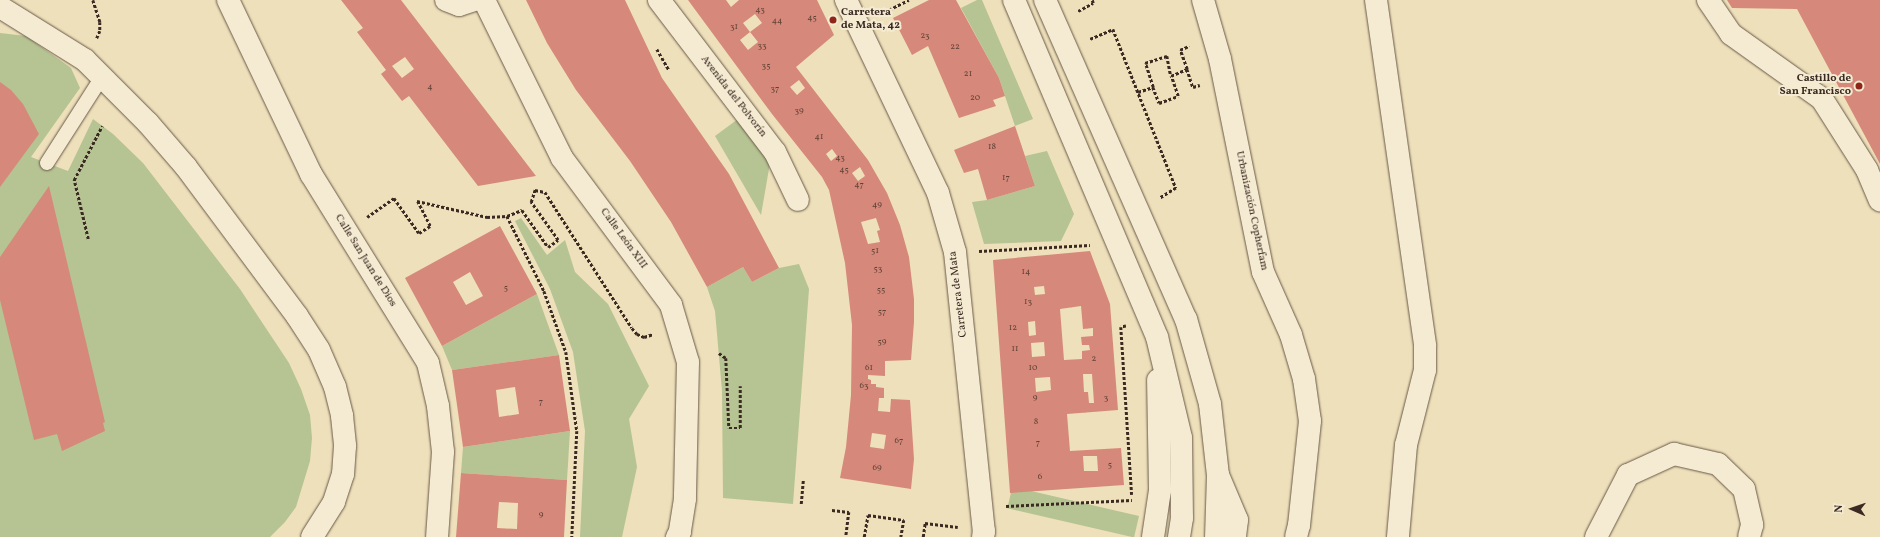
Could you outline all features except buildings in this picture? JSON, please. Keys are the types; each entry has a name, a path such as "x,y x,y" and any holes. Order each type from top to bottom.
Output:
{"street":[{"name":"Calle San Juan de Dios","path":"228,0 311,174 345,232 428,362 438,406 443,452 437,537"},
{"path":"446,0 459,5 474,0"},
{"name":"Calle León XIII","path":"484,0 562,158 671,304 688,362 685,499 682,535"},
{"name":"Avenida del Polvorín","path":"658,0 775,152 798,200"},
{"name":"Carretera de Mata","path":"846,0 938,193 955,252 983,534"},
{"path":"1014,0 1153,327 1181,438 1182,518 1179,537"},
{"path":"1045,0 1186,319 1210,404 1218,475 1216,537"},
{"name":"Urbanización Copherfam","path":"1203,0 1220,60 1263,272 1291,335 1304,379 1310,421 1299,525 1296,537"},
{"path":"1376,0 1425,346 1425,370 1406,445 1398,537"},
{"path":"1708,0 1731,34 1822,99 1868,170 1880,200"},
{"path":"0,7 85,60 148,123 186,167 297,316 319,350 335,386 342,416 345,446 343,474 334,502 312,537"},
{"path":"1153,327 1160,490 1153,537"},
{"path":"1596,537 1628,475 1674,454 1718,464 1744,489 1752,525 1749,537"},
{"path":"1218,475 1237,520 1235,537"}],"lane":[{"path":"47,164 102,77"}],"path":[{"path":"85,60 100,31 100,22 93,0"},
{"path":"858,25 909,0"},
{"path":"1066,49 1113,29 1176,188 1138,210"},
{"path":"1171,76 1187,69 1180,50 1192,44"},
{"path":"658,49 669,70"},
{"path":"1167,56 1171,76 1178,96 1159,103 1153,87 1145,63 1167,56"},
{"path":"1138,92 1153,87"},
{"path":"88,239 74,180 102,126"},
{"path":"345,232 394,198 419,233 430,226 417,201 487,217 507,216 522,210 548,247 558,240 531,202 535,190 545,192 637,334 644,337 651,335 656,331 659,322 656,313 671,304"},
{"path":"507,216 544,291 566,352 577,431 572,537"},
{"path":"955,252 1117,244"},
{"path":"981,507 1132,501 1121,327 1153,327"},
{"path":"719,353 726,358 728,428 740,428 740,386"},
{"path":"801,504 803,479"},
{"path":"832,510 849,512 846,537"},
{"path":"864,537 868,514 904,520 901,537"},
{"path":"923,537 925,523 983,534"}],"green space":[{"path":"977,0 982,0 1033,119 1015,126 999,78 961,8"},
{"path":"0,33 26,36 71,68 80,88 31,157 68,171 93,119 113,134 143,163 240,289 289,363 301,389 310,415 312,438 310,461 296,507 285,522 270,537 0,537"},
{"path":"738,119 770,163 761,215 715,136"},
{"path":"1047,151 1074,214 1061,241 984,244 972,202 987,200 1035,186 1025,156"},
{"path":"521,218 547,255 565,240 575,272 608,304 649,386 629,419 637,467 622,537 580,537 585,431 573,352 550,289 515,221"},
{"path":"799,264 809,289 793,504 723,498 722,391 715,311 707,287 743,267 752,282 779,268"},
{"path":"537,294 559,355 452,370 442,346"},
{"path":"570,431 567,480 461,473 463,447"},
{"path":"1012,487 1139,516 1134,537 1132,537 1007,508"}],"place":[{"name":"Carretera de Mata, 42","path":"833,20"},
{"name":"Castillo de San Francisco","path":"1859,86"}]}
